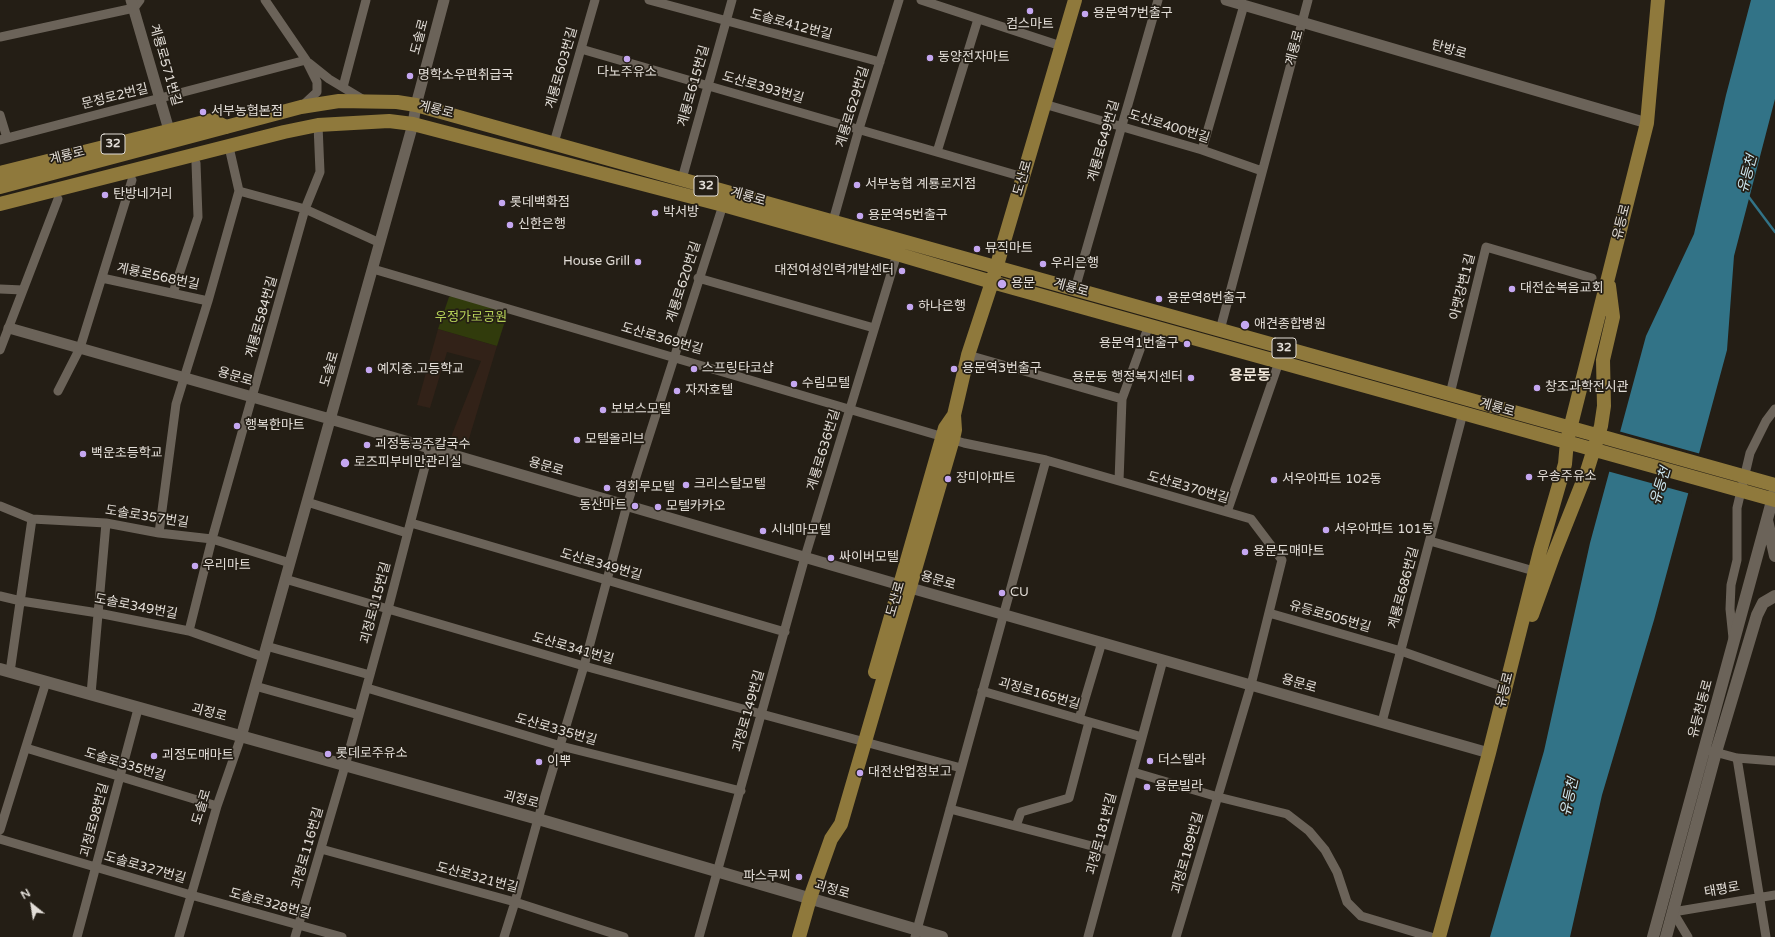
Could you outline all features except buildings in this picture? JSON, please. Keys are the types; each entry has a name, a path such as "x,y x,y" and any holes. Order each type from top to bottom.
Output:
{"main road":[{"name":"도산로","path":"799,937 810,898 831,839 841,824 860,741 948,438 956,430 954,415 968,355 992,282 1075,0"},
{"name":"유등로","path":"1431,937 1477,766 1484,752 1517,642 1540,551 1566,464 1569,435 1646,123 1658,0"},
{"name":"계룡로","path":"0,186 301,107 339,101 397,102 416,105 1450,394 1569,435 1750,486 1774,496"},
{"name":"계룡로","path":"0,173 212,120 226,127"},
{"name":"계룡로","path":"0,204 284,132 318,125 389,121 413,124 723,205 992,282 1463,413 1569,435"},
{"name":"계룡로","path":"0,214 196,163 208,159 223,148"},
{"path":"1517,642 1532,618 1554,554 1587,471 1601,426 1604,406 1603,360 1613,317 1608,277"},
{"name":"유등로","path":"1439,937 1484,752 1498,685 1527,570 1555,465 1569,435"},
{"name":"계룡로","path":"1750,486 1775,485"},
{"name":"유등천동로","path":"1653,937 1734,641 1770,516 1774,496"},
{"path":"1770,516 1775,556"},
{"name":"유등천동로","path":"1666,937 1716,752 1757,615 1763,603 1775,596"},
{"name":"괴정로","path":"5,671 538,819 810,898 916,933 942,937"}],"street":[{"path":"265,0 306,60 318,87 317,92 301,107"},
{"path":"343,87 366,0"},
{"name":"도솔로","path":"179,937 217,806 241,737 413,124 416,105 444,0"},
{"name":"계룡로603번길","path":"554,143 595,0"},
{"name":"도솔로412번길","path":"649,0 880,62"},
{"name":"계룡로615번길","path":"682,179 707,85 732,0"},
{"name":"계룡로629번길","path":"833,221 859,129 899,0"},
{"path":"921,0 1061,46"},
{"name":"계룡로649번길","path":"1075,289 1158,0"},
{"name":"탄방로","path":"1226,0 1646,123"},
{"name":"계룡로","path":"1220,330 1308,0"},
{"name":"계룡로571번길","path":"0,37 135,3 169,130"},
{"path":"1202,150 1244,5"},
{"path":"937,152 978,19"},
{"name":"도산로393번길","path":"581,49 1023,177"},
{"path":"306,60 343,87 367,101"},
{"name":"문정로2번길","path":"3,139 306,60"},
{"name":"도산로400번길","path":"1044,104 1202,150 1262,171"},
{"path":"0,115 3,139"},
{"name":"계룡로584번길","path":"189,631 212,539 305,209 320,172 318,125"},
{"path":"159,533 176,404 208,301 239,191 223,148"},
{"path":"173,293 198,217 196,163"},
{"name":"계룡로568번길","path":"80,348 132,180"},
{"path":"239,191 305,209 380,243"},
{"path":"0,350 58,199"},
{"name":"계룡로620번길","path":"504,937 584,666 627,505 698,278 723,205"},
{"name":"아랫강변1길","path":"1450,394 1486,247 1592,278"},
{"name":"계룡로636번길","path":"805,557 897,254"},
{"name":"도산로369번길","path":"373,269 674,356 948,438"},
{"name":"계룡로568번길","path":"102,278 208,301"},
{"path":"698,278 874,328"},
{"path":"0,289 23,290"},
{"path":"1119,481 1122,399 1149,325"},
{"name":"용문로","path":"9,328 330,418 905,586 1484,752"},
{"path":"58,391 80,348"},
{"path":"968,355 1122,399"},
{"path":"1227,512 1279,362"},
{"path":"1734,641 1730,609 1731,584 1737,560 1737,508 1750,453 1766,421 1775,409"},
{"name":"계룡로686번길","path":"1382,722 1463,413"},
{"name":"도산로370번길","path":"948,438 1046,460 1251,519 1282,560 1251,685"},
{"name":"괴정로115번길","path":"345,766 407,533 411,523 430,447"},
{"path":"1004,614 1046,460"},
{"path":"307,502 407,533"},
{"name":"도솔로357번길","path":"0,506 32,519 106,523 159,533 212,539 290,563"},
{"name":"괴정로","path":"5,671 20,601 32,519"},
{"path":"91,694 106,523"},
{"name":"도산로349번길","path":"411,523 785,632"},
{"path":"1430,541 1527,570"},
{"name":"괴정로149번길","path":"718,872 805,557"},
{"name":"도산로341번길","path":"285,579 584,666 762,713 860,741"},
{"name":"도솔로349번길","path":"0,596 20,601 98,613 189,631 263,658"},
{"name":"유등로505번길","path":"1269,612 1401,651 1498,685"},
{"name":"괴정로165번길","path":"916,933 1004,614"},
{"path":"1079,719 1102,642"},
{"path":"266,646 370,675"},
{"name":"괴정로181번길","path":"1088,937 1163,660"},
{"path":"0,830 46,682"},
{"name":"괴정로189번길","path":"1176,937 1251,685"},
{"path":"255,686 359,715"},
{"name":"도산로335번길","path":"366,688 561,746 741,791"},
{"name":"괴정로165번길","path":"982,691 1089,722 1069,798 1021,812 1016,826"},
{"name":"괴정로98번길","path":"76,937 138,709"},
{"path":"1089,722 1142,737"},
{"path":"860,741 961,768"},
{"name":"도솔로335번길","path":"26,748 217,806"},
{"path":"1704,750 1737,758 1775,761"},
{"path":"1737,758 1766,937"},
{"name":"괴정로116번길","path":"295,937 345,766"},
{"path":"1132,772 1218,797 1286,814 1309,831 1325,850 1337,872 1346,902 1360,916 1431,937"},
{"path":"950,809 1111,851"},
{"name":"도솔로327번길","path":"0,839 191,895"},
{"name":"도산로321번길","path":"321,849 515,902 624,937"},
{"path":"699,937 718,872"},
{"name":"도솔로328번길","path":"191,895 342,937"},
{"name":"태평로","path":"1673,912 1775,895"},
{"path":"1673,912 1688,937"}],"shaded area":[{"path":"438,329 497,346 468,442 451,437 481,361 447,352 430,408 417,405"}],"green space":[{"name":"우정가로공원","path":"458,293 508,312 497,346 438,329 449,297"}],"water":[{"name":"유등천","path":"1751,0 1775,0 1775,99 1734,256 1727,350 1654,620 1602,795 1570,937 1490,937 1544,751 1590,543 1646,336 1694,234 1726,95"}],"pier":[{"path":"1618,431 1701,454 1691,494 1607,471"}],"waterway":[{"name":"유등천","path":"1748,196 1775,232"}],"place":[{"name":"컴스마트","path":"1030,11"},
{"name":"용문역7번출구","path":"1085,14"},
{"name":"동양전자마트","path":"930,58"},
{"name":"다노주유소","path":"627,59"},
{"name":"명학소우편취급국","path":"410,76"},
{"name":"서부농협본점","path":"203,112"},
{"name":"서부농협 계룡로지점","path":"857,185"},
{"name":"탄방네거리","path":"105,195"},
{"name":"롯데백화점","path":"502,203"},
{"name":"박서방","path":"655,213"},
{"name":"용문역5번출구","path":"860,216"},
{"name":"신한은행","path":"510,225"},
{"name":"뮤직마트","path":"977,249"},
{"name":"House Grill","path":"638,262"},
{"name":"우리은행","path":"1043,264"},
{"name":"대전여성인력개발센터","path":"902,271"},
{"name":"용문","path":"1002,284"},
{"name":"대전순복음교회","path":"1512,289"},
{"name":"용문역8번출구","path":"1159,299"},
{"name":"하나은행","path":"910,307"},
{"name":"애견종합병원","path":"1245,325"},
{"name":"용문역1번출구","path":"1187,344"},
{"name":"스프링타코샵","path":"694,369"},
{"name":"용문역3번출구","path":"954,369"},
{"name":"예지중.고등학교","path":"369,370"},
{"name":"용문동 행정복지센터","path":"1191,378"},
{"name":"수림모텔","path":"794,384"},
{"name":"창조과학전시관","path":"1537,388"},
{"name":"자자호텔","path":"677,391"},
{"name":"보보스모텔","path":"603,410"},
{"name":"행복한마트","path":"237,426"},
{"name":"모텔올리브","path":"577,440"},
{"name":"괴정동공주칼국수","path":"367,445"},
{"name":"백운초등학교","path":"83,454"},
{"name":"로즈피부비만관리실","path":"345,463"},
{"name":"우송주유소","path":"1529,477"},
{"name":"장미아파트","path":"948,479"},
{"name":"서우아파트 102동","path":"1274,480"},
{"name":"크리스탈모텔","path":"686,485"},
{"name":"경회루모텔","path":"607,488"},
{"name":"동산마트","path":"635,506"},
{"name":"모텔카카오","path":"658,507"},
{"name":"서우아파트 101동","path":"1326,530"},
{"name":"시네마모텔","path":"763,531"},
{"name":"용문도매마트","path":"1245,552"},
{"name":"싸이버모텔","path":"831,558"},
{"name":"우리마트","path":"195,566"},
{"name":"CU","path":"1002,593"},
{"name":"롯데로주유소","path":"328,754"},
{"name":"괴정도매마트","path":"154,756"},
{"name":"더스텔라","path":"1150,761"},
{"name":"이뿌","path":"539,762"},
{"name":"대전산업정보고","path":"860,773"},
{"name":"용문빌라","path":"1147,787"},
{"name":"파스쿠찌","path":"799,877"}],"district":[{"name":"용문동","path":"1250,376"}]}
